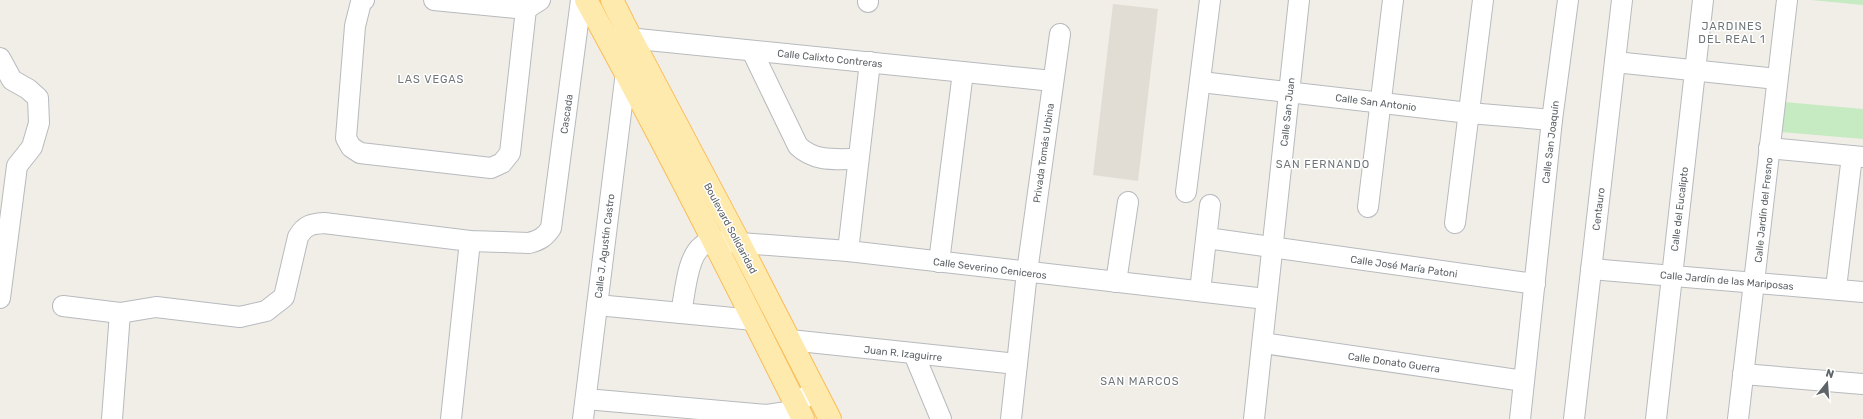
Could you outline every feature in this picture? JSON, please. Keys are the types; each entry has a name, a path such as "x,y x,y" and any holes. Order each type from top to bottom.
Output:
{"main road":[{"name":"Boulevard Solidaridad","path":"586,0 626,72 714,241 799,412"},
{"name":"Boulevard Solidaridad","path":"612,0 630,38 739,242 830,419"}],"street":[{"path":"363,1 355,26 346,138 351,147 360,153 490,168 502,163 510,153 533,5 434,0"},
{"name":"Cascada","path":"470,241 529,243 538,241 545,236 551,228 581,0"},
{"path":"1186,192 1201,82 1206,0"},
{"name":"Calle San Juan","path":"1254,419 1299,0"},
{"path":"1368,206 1382,102 1393,0"},
{"path":"1456,223 1483,0"},
{"name":"Calle San Joaquín","path":"1520,419 1552,120 1568,0"},
{"name":"Centauro","path":"1574,419 1622,0"},
{"name":"Calle del Eucalipto","path":"1656,419 1703,0"},
{"name":"Calle Jardín del Fresno","path":"1738,419 1756,282 1769,148 1787,0"},
{"name":"Privada Tomás Urbina","path":"1011,419 1026,272 1060,34"},
{"name":"Calle Calixto Contreras","path":"606,36 1053,81"},
{"path":"752,51 798,146 805,153 816,158 858,159"},
{"path":"0,58 12,80 28,89 38,98 39,123 32,147 17,166 7,197 0,298"},
{"path":"848,251 870,62"},
{"path":"1615,62 1777,79"},
{"name":"Calle J. Agustín Castro","path":"583,419 626,72"},
{"path":"940,262 963,72"},
{"name":"Calle San Antonio","path":"1201,82 1469,113 1552,120"},
{"path":"1769,148 1857,157 1836,288"},
{"path":"1116,282 1128,202"},
{"path":"1200,291 1210,205"},
{"path":"63,306 120,313 156,307 240,317 266,310 284,297 298,238 303,229 310,224 324,223 470,241 451,419"},
{"name":"Calle José María Patoni","path":"1207,238 1535,284"},
{"path":"681,313 691,264 695,254 703,245 714,241"},
{"name":"Calle Severino Ceniceros","path":"714,241 848,251 1200,291 1266,300"},
{"name":"Calle Jardín de las Mariposas","path":"1591,268 1836,288 1863,292"},
{"path":"597,305 754,320"},
{"path":"112,419 120,313"},
{"name":"Juan R. Izaguirre","path":"790,340 1017,364"},
{"name":"Calle Donato Guerra","path":"1263,343 1524,381"},
{"path":"914,354 941,419"},
{"path":"1743,374 1863,384"},
{"path":"586,399 767,415 799,412 815,389"}],"shaded area":[{"path":"1113,4 1158,9 1138,181 1093,175"}],"green space":[{"path":"1811,0 1863,0 1863,5"},
{"path":"1784,102 1863,109 1863,139 1781,132"}],"district":[{"name":"JARDINES DEL REAL 1","path":"1732,32"},
{"name":"LAS VEGAS","path":"431,79"},
{"name":"SAN FERNANDO","path":"1323,164"},
{"name":"SAN MARCOS","path":"1140,381"}]}
